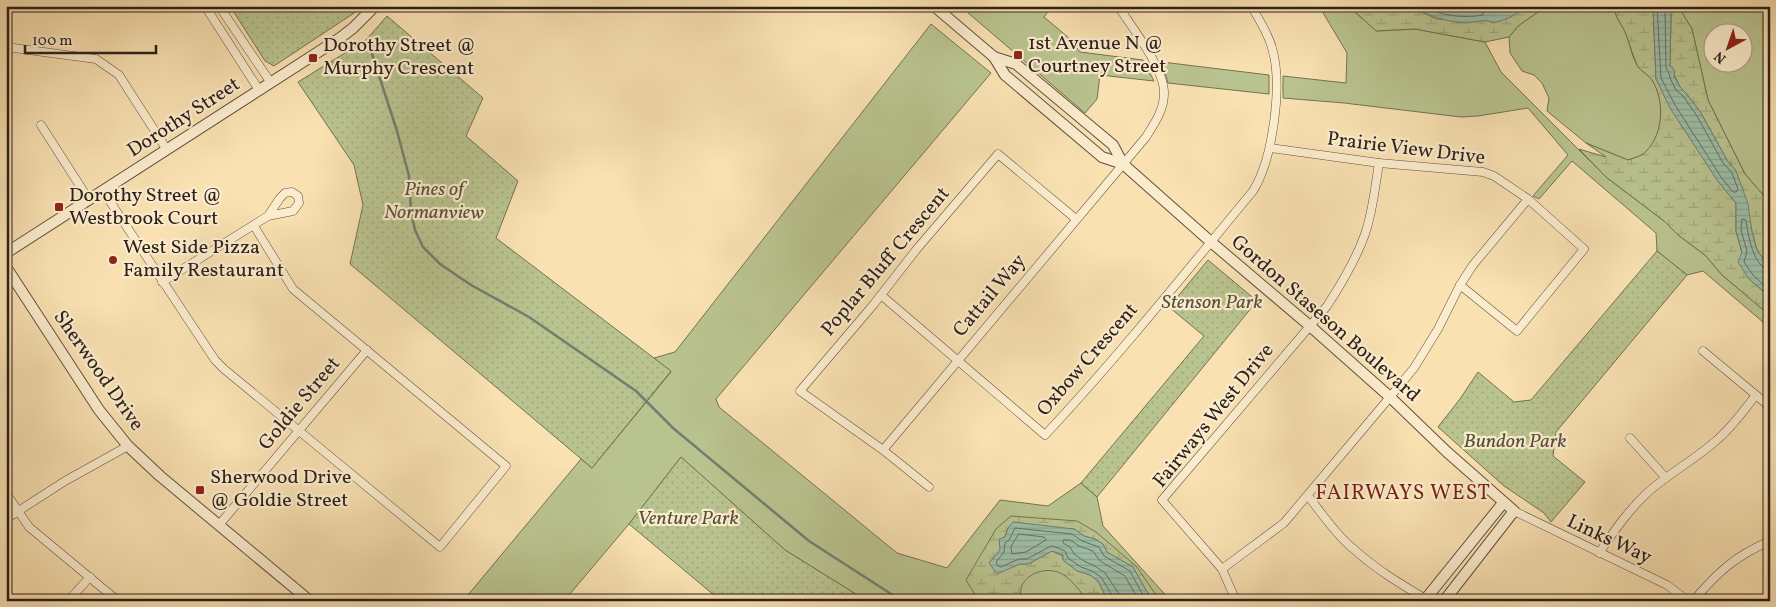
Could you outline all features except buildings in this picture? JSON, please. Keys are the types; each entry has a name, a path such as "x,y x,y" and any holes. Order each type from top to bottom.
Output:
{"street":[{"path":"205,6 259,90"},
{"path":"219,6 270,82"},
{"name":"Dorothy Street","path":"6,252 347,33 375,6"},
{"path":"934,6 994,57"},
{"name":"Cattail Way","path":"883,450 1146,137 1157,120 1164,94 1159,72 1149,52 1120,9 1123,6"},
{"path":"1211,242 1256,185 1265,166 1270,148 1277,69 1272,47 1263,25 1251,6"},
{"path":"6,47 96,59 119,75 167,150"},
{"name":"Gordon Staseson Boulevard","path":"994,57 1005,75 1102,157 1123,164"},
{"name":"Gordon Staseson Boulevard","path":"994,57 1016,64 1113,145 1123,164 1310,326 1514,511"},
{"path":"41,125 89,200"},
{"name":"Prairie View Drive","path":"1270,148 1379,163 1483,172 1494,176 1528,199 1584,249 1516,331 1460,285"},
{"name":"Poplar Bluff Crescent","path":"883,450 800,391 881,295 916,250 998,154 1076,219"},
{"path":"1310,326 1328,306 1354,262 1370,215 1379,163"},
{"path":"102,191 215,360 299,432 440,547 506,466 293,288 254,226"},
{"path":"1222,569 1284,523 1414,368 1438,329 1473,264 1528,199"},
{"path":"162,282 268,216"},
{"name":"Oxbow Crescent","path":"958,360 1045,435 1083,394 1211,242"},
{"name":"Sherwood Drive","path":"6,268 99,410 128,446 160,476 310,601"},
{"path":"881,295 958,360"},
{"name":"Fairways West Drive","path":"1236,601 1222,569 1162,500 1310,326"},
{"name":"Goldie Street","path":"219,525 367,350"},
{"path":"1703,352 1770,407"},
{"path":"1599,553 1623,519 1644,496 1665,477 1717,440 1728,430 1756,395"},
{"path":"1630,438 1665,477"},
{"path":"6,519 65,481 128,446"},
{"path":"883,450 928,487"},
{"path":"6,493 29,527 118,601"},
{"path":"1308,496 1355,551 1386,575 1426,600 1503,502"},
{"path":"1444,601 1514,511"},
{"name":"Links Way","path":"1514,511 1667,585 1688,601"},
{"path":"1693,601 1730,562 1770,541"},
{"path":"68,601 90,577"}],"green space":[{"path":"230,6 361,6 357,11 274,66 265,61"},
{"path":"960,6 1052,6 1044,17 1069,38 1080,52 1143,60 1154,81 1100,75 1097,99 1085,113"},
{"path":"1319,6 1351,6 1352,10 1377,31 1415,29 1485,42 1501,72 1606,177 1664,221 1677,234 1706,256 1722,275 1761,308 1770,313 1770,328 1703,271 1687,275 1657,251 1656,233 1572,161 1539,199 1533,196 1568,155 1528,108 1461,117 1344,103 1283,98 1283,76 1346,83 1347,53"},
{"path":"1351,6 1407,6 1437,19 1479,21 1519,12 1522,6 1550,6 1518,26 1509,37 1485,42 1415,29 1376,31"},
{"path":"1550,6 1614,6 1638,67 1652,80 1661,109 1659,129 1655,139 1650,147 1641,155 1628,160 1586,143 1547,111 1549,98 1542,83 1534,75 1522,71 1510,53 1509,37 1518,26"},
{"path":"1614,6 1653,6 1656,79 1717,180 1736,203 1736,231 1749,279 1770,297 1770,313 1761,308 1722,275 1706,256 1677,234 1664,221 1606,177 1579,149 1606,157 1586,143 1628,160 1638,157 1650,147 1658,129 1661,109 1656,89 1651,78 1638,67"},
{"path":"1669,6 1678,6 1692,29 1708,100 1745,174 1770,203 1770,268 1757,250 1736,171 1727,160 1701,113 1680,87 1670,66 1671,15"},
{"path":"1678,6 1770,6 1770,203 1745,174 1708,100 1692,29"},
{"name":"Pines of Normanview","path":"387,16 483,98 466,136 518,181 496,238 671,371 592,468 350,264 363,205 354,165 298,82 366,40"},
{"path":"931,24 991,73 716,399 719,407 897,553 947,568 1000,500 1048,506 1081,483 1097,497 1103,526 1171,601 867,601 785,550 681,457 629,524 564,601 463,601 581,459 592,468 671,372 654,358 675,352"},
{"path":"1162,62 1269,75 1269,94 1168,83"},
{"name":"Bundon Park","path":"1657,251 1687,275 1556,432 1553,456 1585,482 1551,522 1544,513 1504,486 1438,427 1478,372 1514,402 1531,400"},
{"name":"Stenson Park","path":"1208,260 1257,301 1097,497 1081,483 1204,336 1169,307"},
{"name":"Venture Park","path":"681,457 785,550 867,601 721,601 629,524"},
{"path":"1011,516 1077,521 1096,532 1137,567 1160,601 1152,601 1133,567 1106,552 1103,544 1095,539 1084,536 1074,529 1008,528 1000,550 989,563 1028,564 1052,551 1063,556 1063,560 1078,571 1090,575 1098,581 1106,597 1111,601 1082,601 1083,595 1067,577 1059,572 1041,571 1030,576 1022,585 1020,601 983,601 974,593 966,580 996,529"}],"water":[{"path":"1407,6 1469,6 1489,9 1500,6 1522,6 1510,18 1501,21 1493,23 1483,21 1466,23 1429,15"},
{"path":"1653,6 1669,6 1671,15 1670,66 1675,71 1674,76 1680,87 1701,113 1727,160 1736,171 1748,204 1757,250 1770,268 1770,297 1749,279 1738,262 1742,252 1736,231 1736,203 1717,180 1670,108 1656,79"},
{"path":"1013,522 1074,529 1084,536 1095,539 1103,544 1107,552 1133,567 1152,601 1111,601 1106,597 1098,581 1090,575 1077,571 1063,560 1063,555 1052,551 1028,564 1020,564 997,574 989,563 1000,550 999,539 1005,537 1008,528"}],"waterway":[{"path":"372,54 397,131 409,176 411,212 415,230 423,247 440,264 471,285 529,317 636,391 673,428 809,541 902,601"}],"place":[{"name":"1st Avenue N @ Courtney Street","path":"1018,55"},
{"name":"Dorothy Street @ Murphy Crescent","path":"313,58"},
{"name":"Dorothy Street @ Westbrook Court","path":"59,207"},
{"name":"West Side Pizza Family Restaurant","path":"113,260"},
{"name":"Sherwood Drive @ Goldie Street","path":"200,490"}],"district":[{"name":"FAIRWAYS WEST","path":"1403,493"}]}
